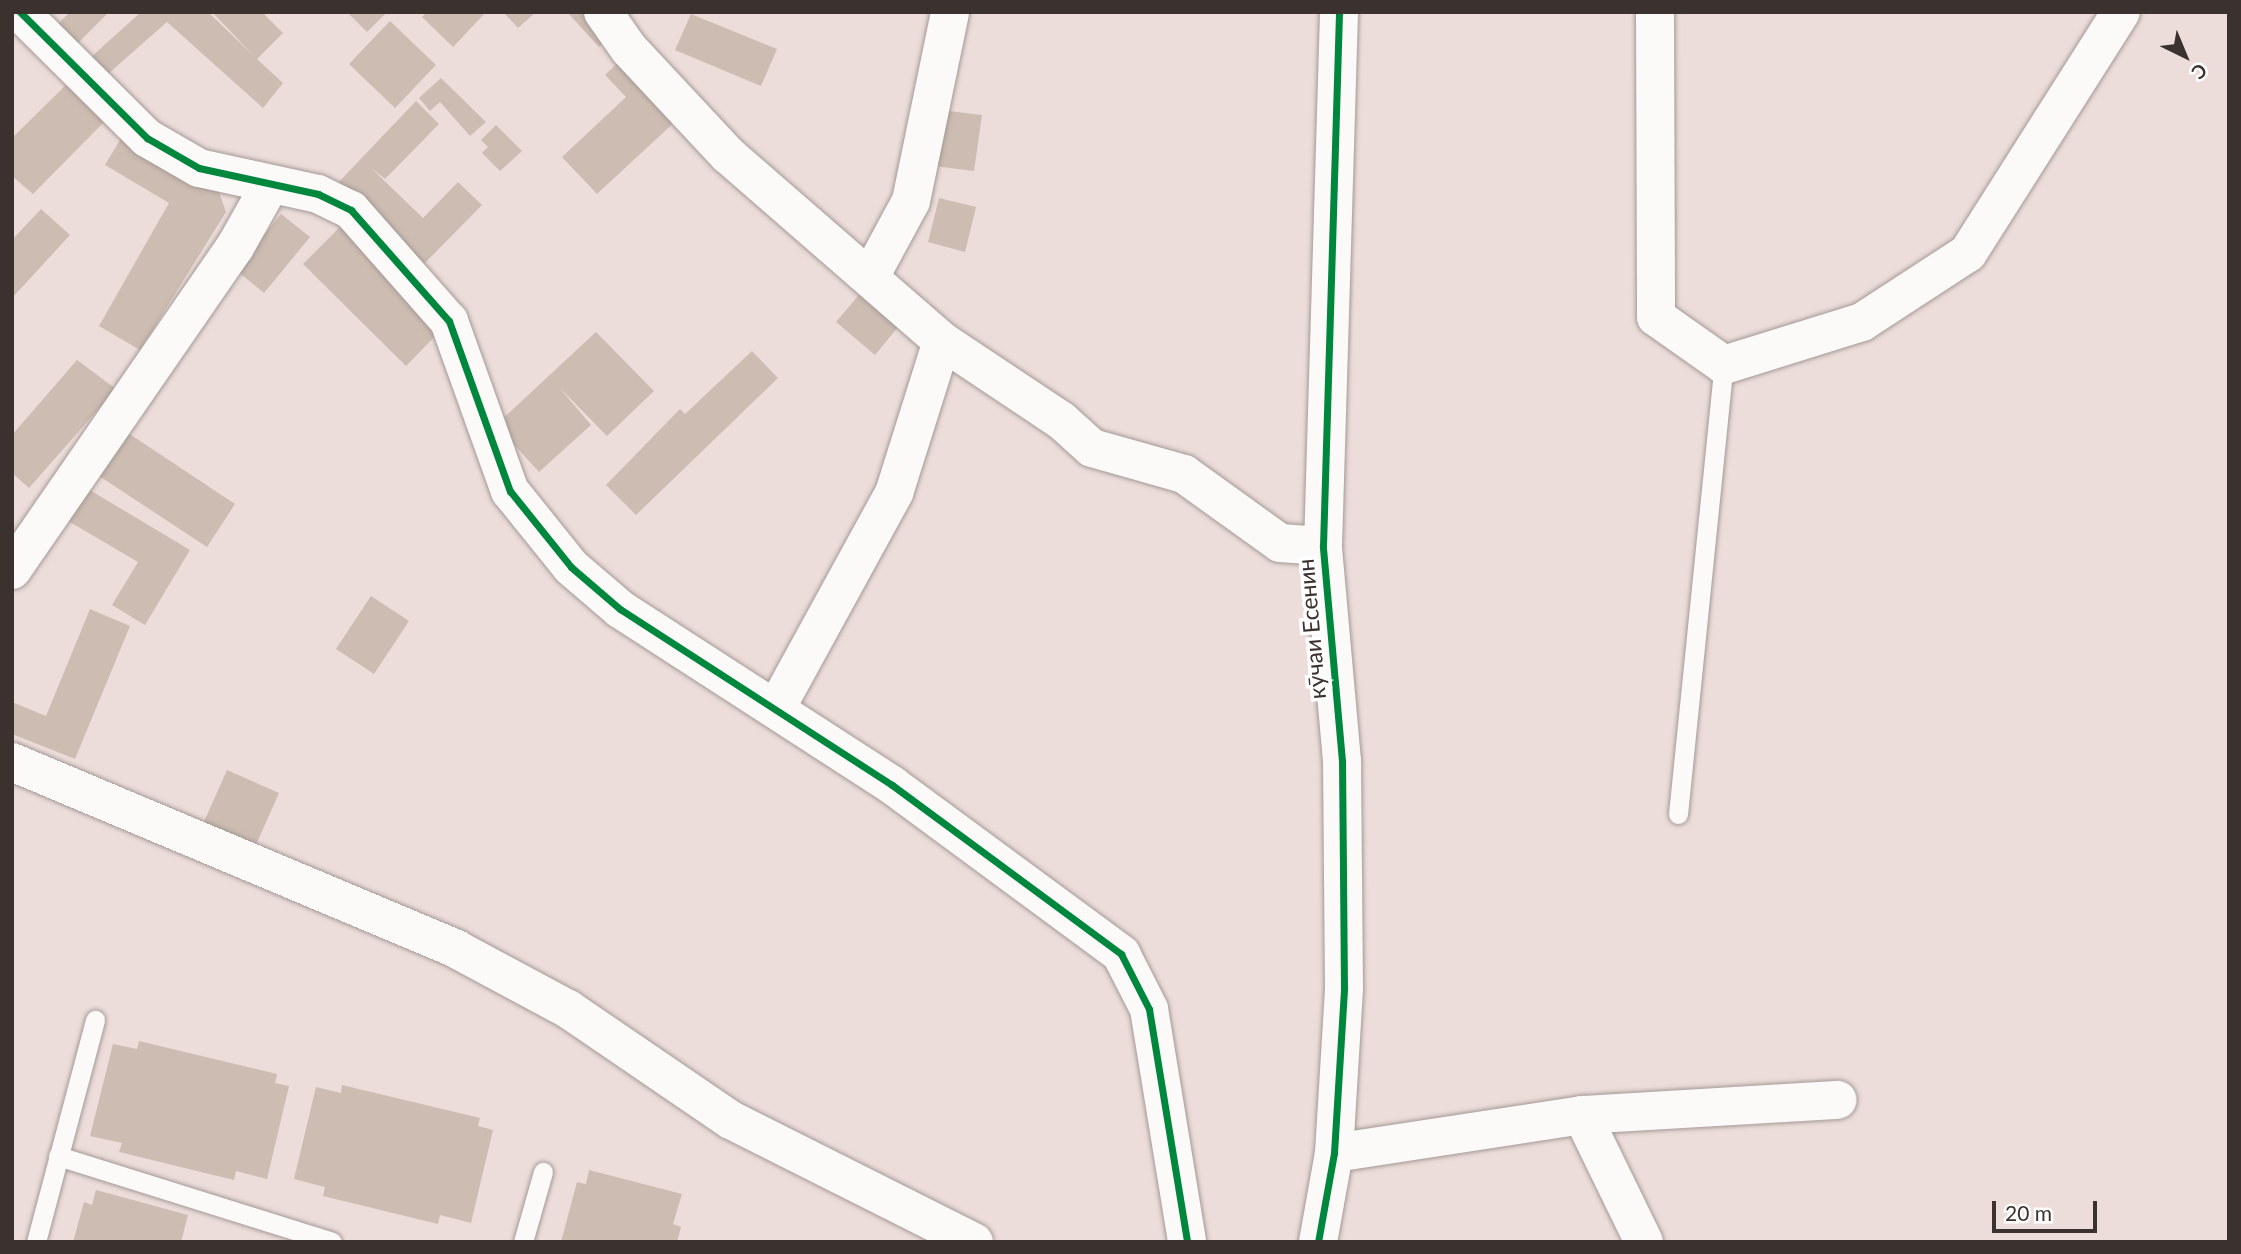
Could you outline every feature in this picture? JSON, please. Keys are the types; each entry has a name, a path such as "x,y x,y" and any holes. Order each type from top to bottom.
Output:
{"street":[{"path":"20,12 147,138 198,169 318,194 351,210 449,321 510,491 571,567 620,609 777,707 1121,954 1149,1009 1187,1242"},
{"path":"603,12 629,49 728,155 871,275 942,341 1062,421 1092,448 1184,474 1280,543 1323,546"},
{"path":"871,275 911,201 950,12"},
{"name":"кӯчаи Есенин","path":"1318,1242 1334,1153 1344,988 1342,761 1323,546 1339,12"},
{"path":"1655,12 1656,317 1724,365 1863,322 1968,253 2122,12"},
{"path":"12,570 236,247 270,185"},
{"path":"777,707 894,493 942,341"},
{"path":"12,762 456,948 568,1009 731,1120 974,1242"},
{"path":"1334,1153 1582,1115 1838,1100"},
{"path":"1582,1115 1644,1242"}],"lane":[{"path":"1678,814 1724,365"},
{"path":"36,1242 94,1020"},
{"path":"58,1156 332,1242"},
{"path":"523,1242 543,1172"}],"building":[{"path":"70,12 109,12 71,50 51,31"},
{"path":"141,12 208,12 254,56 212,12 262,12 283,33 257,59 283,83 263,108 167,22 100,81 90,58"},
{"path":"347,12 383,12 385,14 367,32"},
{"path":"427,12 486,12 453,47 422,17"},
{"path":"503,12 536,12 518,28"},
{"path":"567,12 596,12 615,33 599,47"},
{"path":"691,14 777,49 761,86 675,50"},
{"path":"390,21 436,65 395,108 349,64"},
{"path":"624,57 680,117 597,194 562,157 626,97 605,75"},
{"path":"441,78 486,122 470,136 440,102 430,111 419,98"},
{"path":"68,83 105,121 33,194 12,176 12,138"},
{"path":"416,101 439,124 385,179 370,167 423,218 458,182 482,205 421,267 336,185"},
{"path":"941,110 982,115 974,171 934,166"},
{"path":"496,125 522,151 500,171 482,153 488,147 481,140"},
{"path":"126,130 218,189 226,212 140,350 99,326 169,203 105,165"},
{"path":"939,198 976,207 965,252 928,242"},
{"path":"41,209 70,235 12,298 12,240"},
{"path":"281,214 310,237 264,293 236,270"},
{"path":"342,225 445,326 406,366 303,264"},
{"path":"864,289 903,321 875,355 836,322"},
{"path":"596,332 654,391 607,436 559,387 591,425 539,472 496,425"},
{"path":"752,351 778,378 636,515 606,485 680,409 685,414"},
{"path":"77,360 116,389 29,488 12,473 12,435"},
{"path":"119,427 235,504 207,547 90,470"},
{"path":"83,486 190,550 145,625 112,605 138,562 63,518"},
{"path":"371,596 409,621 374,674 336,649"},
{"path":"90,609 130,626 75,759 12,734 12,702 46,716"},
{"path":"227,770 279,793 255,847 203,824"},
{"path":"139,1041 277,1074 275,1083 289,1086 267,1179 236,1171 234,1180 119,1152 122,1143 90,1136 113,1044 137,1049"},
{"path":"342,1085 480,1118 478,1126 493,1130 471,1223 440,1215 438,1224 323,1196 325,1187 294,1179 316,1087 341,1093"},
{"path":"589,1170 682,1194 673,1224 681,1227 677,1242 561,1242 577,1182 586,1184"},
{"path":"96,1190 188,1215 181,1242 73,1242 84,1202 92,1205"}],"cycle path":[{"path":"20,12 147,138 199,168 318,194 351,210 449,321 510,491 571,567 620,609 892,785 1121,954 1149,1009 1187,1242"},
{"path":"1318,1242 1334,1153 1344,988 1342,761 1323,546 1339,12"}]}
